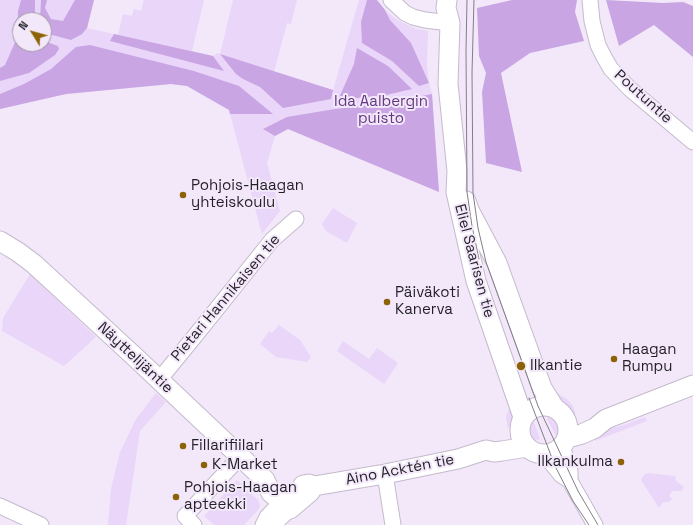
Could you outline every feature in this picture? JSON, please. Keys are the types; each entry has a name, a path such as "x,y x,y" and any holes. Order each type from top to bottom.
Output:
{"main road":[{"name":"Eliel Saarisen tie","path":"447,0 446,8 450,23"},
{"name":"Eliel Saarisen tie","path":"456,0 450,23 448,84 450,117 457,171 469,210 497,263 542,388 562,427"},
{"name":"Eliel Saarisen tie","path":"457,171 456,192 476,281 522,423"},
{"name":"Näyttelijäntie","path":"0,241 34,264 265,480 279,484 290,501"},
{"path":"562,427 606,419 693,385"},
{"path":"538,406 546,406 562,427 554,452 535,450 521,438 522,423 529,411 538,406"},
{"name":"Aino Acktén tie","path":"486,450 491,444 506,438 522,423"},
{"name":"Aino Acktén tie","path":"290,501 305,484 314,486 385,474 452,460 486,450 494,452 535,450"}],"street":[{"path":"391,0 405,13 413,17 450,23"},
{"name":"Poutuntie","path":"590,0 592,20 598,45 611,69 630,89 693,142"},
{"name":"Pietari Hannikaisen tie","path":"158,380 272,240 296,219"},
{"name":"Eliel Saarisen tie","path":"562,427 570,471 570,481"},
{"name":"Eliel Saarisen tie","path":"535,450 561,475 570,481 594,525"},
{"path":"194,525 185,516 240,457"},
{"path":"385,474 393,525"},
{"name":"Aino Acktén tie","path":"263,525 267,517 290,501"},
{"name":"Aino Acktén tie","path":"273,525 290,501"},
{"path":"0,506 41,525"}],"green space":[{"name":"Ida Aalbergin puisto","path":"0,0 94,0 87,28 118,35 123,14 132,16 134,9 141,11 144,0 204,0 192,51 213,56 217,53 220,54 233,0 297,0 291,24 287,23 274,72 333,90 359,0 377,0 385,10 396,19 416,29 428,31 427,65 432,94 439,192 288,129 275,136 267,163 280,211 262,234 229,110 187,86 171,84 66,94 0,109"},
{"path":"21,0 35,0 35,12 18,11"},
{"path":"41,0 47,0 45,8 47,12 40,12"},
{"path":"75,0 94,0 87,28 82,34 71,40 52,35 52,19 63,21"},
{"path":"367,0 377,0 385,10 390,20 411,43 429,83 419,86 392,61 362,43 361,22"},
{"path":"512,0 577,0 575,12 584,41 530,53 501,73 522,172 486,163 482,92 486,73 479,56 477,8"},
{"path":"606,0 663,3 683,2 693,6 693,57 654,25 619,46"},
{"path":"114,34 213,56 224,71 110,41"},
{"path":"52,44 58,46 59,49 55,55 29,73 0,81 0,68 5,65 12,49 12,52 52,52"},
{"path":"90,45 194,71 239,86 273,114 230,114 229,110 187,86 171,84 66,94 0,109 0,94 24,84 51,69 76,47"},
{"path":"357,48 388,66 412,89 386,95 338,100 354,64"},
{"path":"220,54 333,90 331,99 283,108 260,87 236,74"},
{"path":"432,94 439,192 288,129 275,136 263,129 287,117 335,109 386,103"},
{"path":"333,208 357,223 347,243 326,231 322,224"},
{"path":"30,274 96,337 64,366 2,331 3,318"},
{"path":"279,325 300,340 311,357 307,362 276,357 260,344 269,331 272,333"},
{"path":"343,341 369,359 377,348 398,363 384,384 337,351"},
{"path":"553,391 567,399 573,406 576,415 555,401"},
{"path":"156,393 166,402 140,431 126,525 108,525 111,489 120,452 136,419"},
{"path":"510,406 515,415 514,421 508,429 506,417"},
{"path":"549,415 558,425 558,435 556,436 547,419"},
{"path":"645,417 647,421 595,441 595,433 624,425"},
{"path":"534,422 540,439 534,441 528,430 529,424"},
{"path":"647,473 675,476 676,481 684,487 681,491 672,491 669,496 672,499 669,502 663,502 659,508 641,480"},
{"path":"237,480 258,500 260,505 259,509 244,525 214,525 204,516"}],"tram line":[{"path":"467,0 467,192 479,259"},
{"path":"474,0 472,73 473,193 478,228 486,262 538,406 578,491 598,525"},
{"path":"529,398 555,466 573,501 589,525"}],"place":[{"name":"Pohjois-Haagan yhteiskoulu","path":"183,195"},
{"name":"Päiväkoti Kanerva","path":"387,302"},
{"name":"Haagan Rumpu","path":"614,359"},
{"name":"Ilkantie","path":"521,366"},
{"name":"Fillarifiilari","path":"183,446"},
{"name":"Ilkankulma","path":"621,462"},
{"name":"K-Market","path":"204,465"},
{"name":"Pohjois-Haagan apteekki","path":"176,497"}]}
